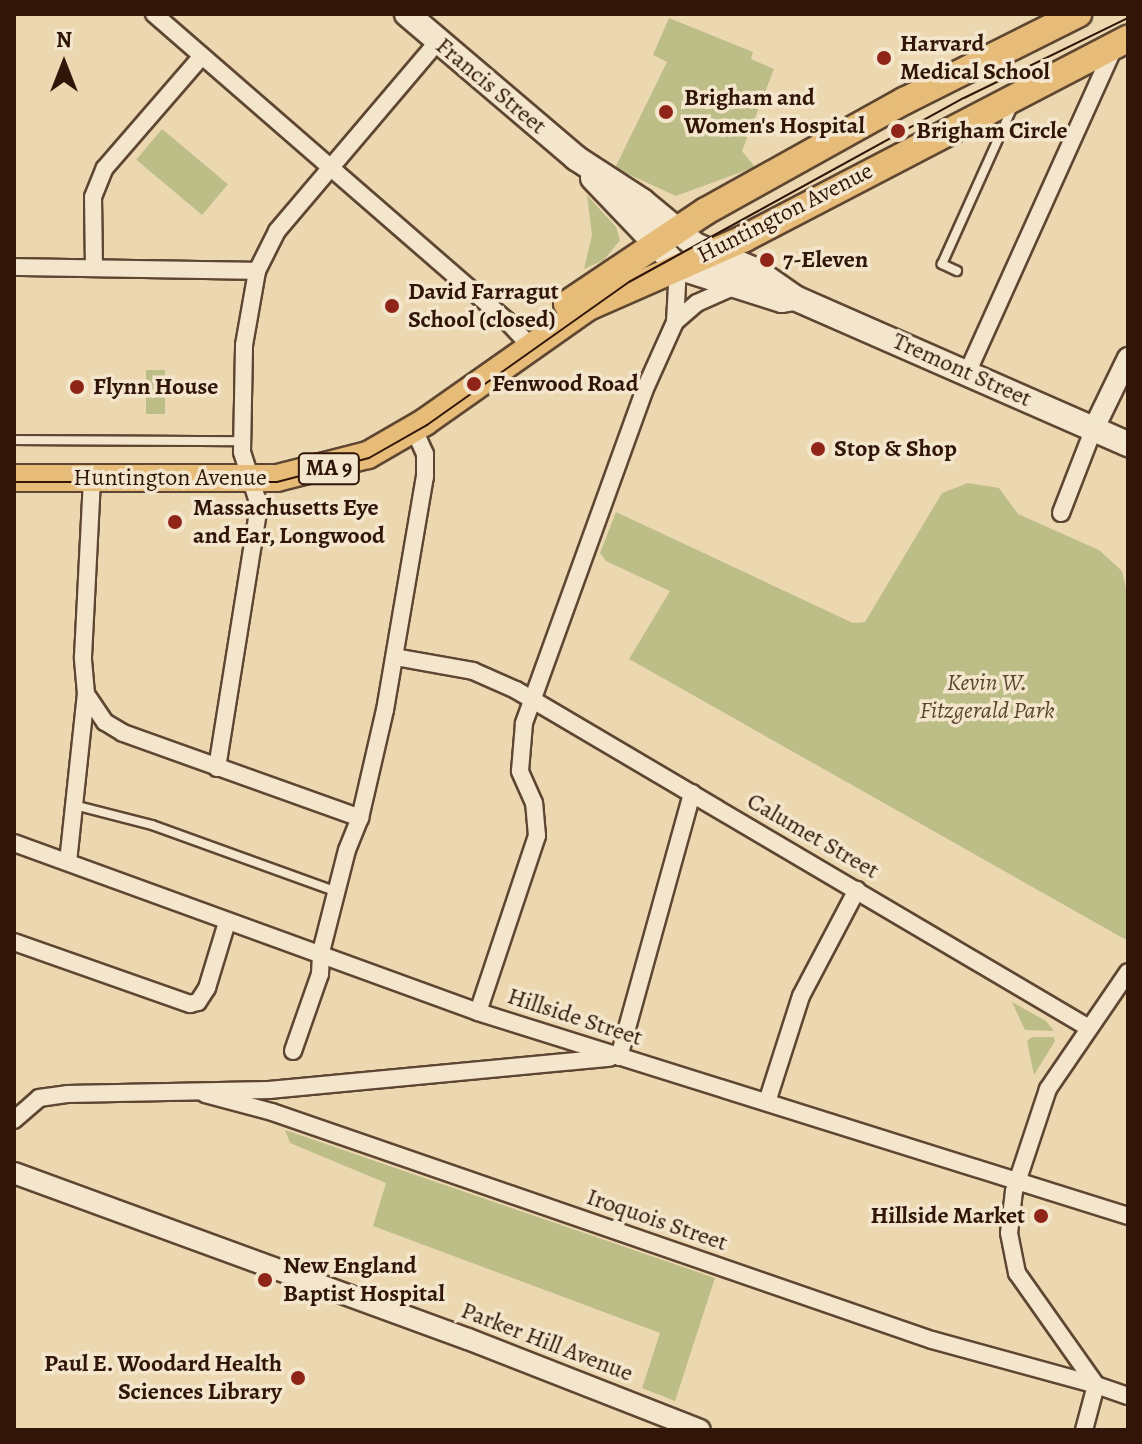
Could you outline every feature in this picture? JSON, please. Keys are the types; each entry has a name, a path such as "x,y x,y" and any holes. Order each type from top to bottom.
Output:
{"main road":[{"name":"Francis Street","path":"407,14 666,236"},
{"name":"Huntington Avenue","path":"530,346 559,311 666,236 868,120 1078,14"},
{"name":"Huntington Avenue","path":"14,478 251,480 329,469 414,429 588,307 714,252 1018,92 1122,42"},
{"name":"Tremont Street","path":"666,236 714,252 786,287 795,298 968,371 1128,444"},
{"path":"666,236 678,267"},
{"name":"Tremont Street","path":"678,267 782,300 795,298"}],"street":[{"path":"154,14 331,167 530,346"},
{"path":"217,768 259,505 242,441 244,345 257,271 277,231 438,41"},
{"path":"968,371 1122,42"},
{"path":"94,268 93,197 105,168 202,56"},
{"path":"14,267 257,271"},
{"path":"478,1012 537,836 534,803 520,771 524,723 644,391 675,322 678,267"},
{"path":"675,322 697,303 735,286"},
{"path":"1061,513 1094,428 1128,358"},
{"path":"293,1051 320,974 321,952 360,818 395,657 425,471 425,454 414,429"},
{"path":"68,862 86,694 83,657 92,479"},
{"name":"Calumet Street","path":"395,657 473,671 532,699 1089,1028"},
{"path":"86,694 105,722 123,733 360,818"},
{"path":"14,1120 39,1098 67,1094 205,1094 619,1057 692,793"},
{"name":"Hillside Street","path":"14,843 227,922 321,952 478,1012 1128,1216"},
{"path":"767,1102 801,996 857,890"},
{"path":"14,942 190,1004 198,1002 207,988 227,922"},
{"path":"1128,972 1046,1093 1017,1181 1009,1233 1017,1273 1096,1385 1128,1396"},
{"name":"Iroquois Street","path":"205,1094 272,1112 932,1340 1096,1385"},
{"name":"Parker Hill Avenue","path":"14,1173 468,1339 700,1430"},
{"path":"1084,1430 1096,1385"}],"lane":[{"path":"957,271 942,264 1018,92"},
{"path":"14,440 242,441"},
{"path":"73,805 152,825 337,892"}],"green space":[{"path":"669,18 753,52 751,59 774,69 742,151 755,167 676,196 615,168 667,62 653,55"},
{"path":"162,129 228,184 202,215 136,160"},
{"path":"587,195 616,227 620,240 604,260 584,269 592,235"},
{"path":"146,370 165,370 165,414 146,414"},
{"name":"Kevin W. Fitzgerald Park","path":"968,483 999,488 1018,514 1099,550 1122,571 1128,596 1128,941 629,659 670,591 606,561 600,553 616,512 853,623 865,622 942,493"},
{"path":"1012,1002 1046,1021 1054,1031 1025,1030"},
{"path":"1032,1037 1054,1037 1055,1041 1034,1075 1027,1041"},
{"path":"285,1130 715,1278 675,1401 642,1388 660,1333 373,1226 386,1183 290,1143"}],"tram line":[{"path":"14,482 277,482 369,458 427,425 629,282 964,98 1128,18"}],"place":[{"name":"Harvard Medical School","path":"884,58"},
{"name":"Brigham and Women's Hospital","path":"666,112"},
{"name":"Brigham Circle","path":"898,131"},
{"name":"7-Eleven","path":"767,260"},
{"name":"David Farragut School (closed)","path":"392,306"},
{"name":"Fenwood Road","path":"474,384"},
{"name":"Flynn House","path":"77,387"},
{"name":"Stop & Shop","path":"818,449"},
{"name":"Massachusetts Eye and Ear, Longwood","path":"175,522"},
{"name":"Hillside Market","path":"1041,1216"},
{"name":"New England Baptist Hospital","path":"265,1280"},
{"name":"Paul E. Woodard Health Sciences Library","path":"298,1378"}]}
